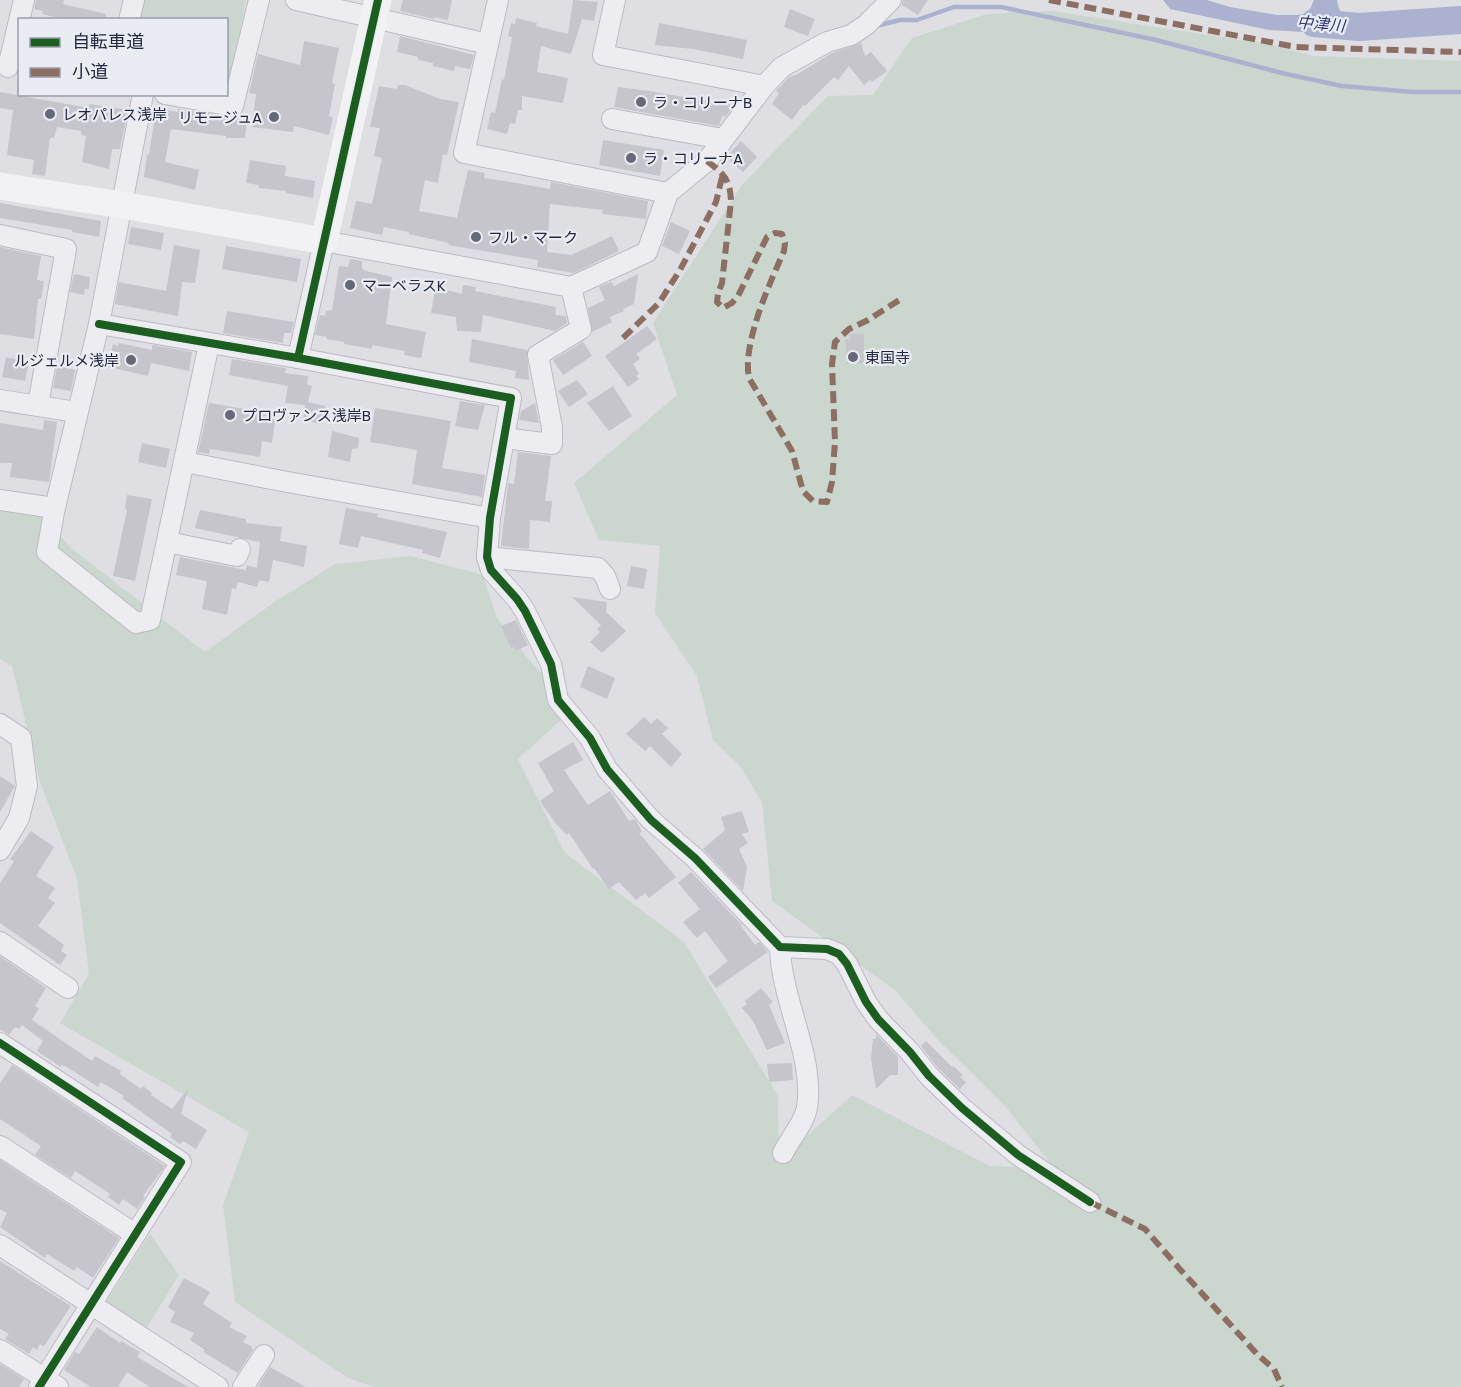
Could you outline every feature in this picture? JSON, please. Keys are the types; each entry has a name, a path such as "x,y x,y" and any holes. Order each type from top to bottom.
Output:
{"street":[{"path":"20,18 24,0"},
{"path":"130,18 134,0"},
{"path":"176,96 232,106 259,0"},
{"path":"296,0 376,9 488,44"},
{"path":"498,0 464,153 668,193"},
{"path":"615,0 603,55 764,86"},
{"path":"0,186 122,205 571,287 647,252 668,193 707,161 764,86 782,67 827,42 851,35 866,25 891,0"},
{"path":"298,358 376,9"},
{"path":"9,67 18,27"},
{"path":"143,96 99,324 54,508 47,552 136,623 150,620 209,344"},
{"path":"612,119 723,139"},
{"path":"0,236 66,249 38,405"},
{"path":"504,438 552,444 552,427 538,355 581,328 571,287"},
{"path":"99,324 511,398 490,518 487,557 492,570 517,598 545,649 558,700 590,738 607,769 651,820 696,858 780,947 780,967 805,1058 807,1086 807,1109 783,1153"},
{"path":"0,400 76,412"},
{"path":"184,462 490,518"},
{"path":"0,500 54,508"},
{"path":"167,542 237,556 240,549"},
{"path":"487,557 598,568 605,576 610,589"},
{"path":"0,724 21,738 27,786 19,818 6,825 0,850"},
{"path":"0,942 68,988"},
{"path":"780,947 827,949 839,954 847,964 866,1002 929,1076 962,1108 1018,1155 1090,1202"},
{"path":"0,1043 181,1162 91,1303 47,1384 0,1350"},
{"path":"0,1146 135,1234"},
{"path":"0,1245 218,1387"},
{"path":"243,1387 264,1355"}],"shaded area":[{"path":"141,0 246,0 228,89 228,18 137,18"},
{"path":"1052,11 1267,44 1314,56 1461,61 1461,1387 374,1387 348,1378 235,1302 223,1205 249,1132 60,1023 89,974 77,879 40,782 12,666 0,659 0,507 42,517 71,548 205,652 276,601 335,564 411,556 483,575 496,616 544,676 562,719 518,759 565,853 684,942 778,1096 779,1161 852,1095 990,1166 1054,1168 1005,1106 938,1040 896,991 772,901 762,802 740,766 713,740 697,676 655,613 660,546 599,540 574,483 677,395 653,323 742,185 828,96 873,95 912,38 987,14"},
{"path":"150,1234 179,1275 142,1335 102,1309"}],"water":[{"name":"中津川","path":"1163,0 1207,0 1230,7 1277,15 1297,15 1309,11 1314,0 1337,0 1342,13 1352,22 1354,35 1269,30 1170,9"}],"building":[{"path":"36,0 64,0 63,4 106,14 106,18 59,18 42,14 43,11 34,9"},
{"path":"403,0 452,0 448,20 400,11"},
{"path":"573,0 598,2 594,21 582,19 571,54 541,46 537,72 568,78 563,103 522,96 522,110 518,110 515,124 510,123 507,134 487,129 491,112 495,113 502,79 504,80 512,37 508,36 511,23 515,24 516,18 568,34"},
{"path":"903,0 928,0 918,15 902,5"},
{"path":"790,9 815,19 808,36 784,27"},
{"path":"659,23 747,40 743,59 693,49 655,45"},
{"path":"400,36 474,55 470,69 455,66 454,71 433,66 433,63 418,60 418,57 397,52"},
{"path":"304,41 339,48 332,83 335,84 329,116 333,117 329,135 294,126 293,132 252,127 256,94 249,93 258,54 300,65"},
{"path":"861,43 865,56 871,52 887,71 872,82 870,80 864,85 849,66 838,80 834,77 805,106 803,105 792,120 772,104 779,93 776,91 789,77 832,53"},
{"path":"398,85 405,85 440,99 459,102 447,155 443,154 438,183 425,180 419,211 457,218 468,170 485,173 484,178 550,189 551,182 648,201 646,219 602,214 603,210 550,204 547,252 571,255 612,236 619,251 574,273 537,267 538,260 448,245 449,243 409,234 409,232 384,227 382,235 350,228 356,201 372,204 382,158 374,156 380,128 370,127 379,86 397,89"},
{"path":"618,87 731,105 730,111 725,117 722,116 719,126 614,107"},
{"path":"0,92 89,108 89,104 128,110 120,149 112,149 109,169 82,162 86,136 81,135 81,131 57,127 54,138 50,138 45,176 32,174 34,160 7,155 13,110 0,108"},
{"path":"158,109 178,112 178,109 247,119 245,138 226,138 226,136 171,129 165,162 199,170 195,190 144,177"},
{"name":"ラ・コリーナA","path":"603,140 664,150 660,176 599,165"},
{"path":"741,141 757,157 743,172 726,157"},
{"path":"250,160 286,166 285,176 315,181 313,198 286,193 286,191 259,188 259,185 246,183"},
{"path":"0,203 101,221 99,237 0,218"},
{"path":"671,222 690,231 679,254 662,246"},
{"path":"131,227 164,233 161,250 128,244"},
{"path":"174,245 200,250 195,283 182,282 178,316 115,304 119,282 166,291"},
{"path":"226,246 301,259 297,282 222,269"},
{"path":"0,247 41,256 37,280 44,281 41,299 38,299 34,339 0,334"},
{"path":"350,259 362,261 362,269 366,271 392,277 386,324 426,332 421,358 404,355 405,351 372,345 372,349 344,344 344,342 315,335 320,315 325,316 326,311 332,310 339,266 348,267"},
{"path":"74,274 90,277 89,289 85,289 84,295 70,292"},
{"path":"638,274 634,304 610,317 612,322 592,332 588,308 605,300 599,287 611,282 614,286"},
{"path":"463,285 476,287 475,291 556,307 555,315 566,316 567,323 555,331 483,315 481,332 457,331 456,317 431,313 435,291 442,293 443,289 462,294"},
{"path":"227,311 294,322 291,333 284,333 283,343 223,333"},
{"path":"647,326 657,339 636,354 640,359 633,364 639,374 636,376 639,379 628,387 605,356"},
{"name":"東国寺","path":"850,334 864,334 864,363 847,363 845,339 850,340"},
{"path":"472,339 527,350 529,380 515,378 516,371 469,362"},
{"path":"583,342 592,356 563,375 553,360"},
{"path":"119,343 152,350 152,345 192,352 189,371 151,363 148,376 108,367 113,344 118,346"},
{"path":"6,357 29,362 25,381 2,377"},
{"path":"232,359 286,368 285,373 308,376 307,384 312,386 308,402 325,406 321,424 303,420 305,405 285,403 288,386 229,375"},
{"path":"57,366 75,370 71,391 53,388"},
{"path":"577,380 588,394 569,407 558,391"},
{"path":"613,386 632,416 609,431 587,403"},
{"path":"460,401 485,405 478,430 455,426"},
{"path":"209,403 276,414 272,443 262,441 260,457 210,449 209,454 198,452"},
{"path":"535,403 539,423 519,420 521,411"},
{"path":"375,408 451,421 442,468 485,475 482,497 412,484 417,450 370,442"},
{"path":"44,420 57,422 49,482 10,477 12,463 0,463 0,423 43,430"},
{"path":"332,431 359,438 358,448 352,449 350,462 328,457"},
{"path":"142,443 170,449 166,468 138,462"},
{"path":"518,452 551,456 545,501 552,501 550,522 530,520 529,549 501,546 508,483 514,484"},
{"path":"127,495 152,499 135,581 113,576 127,510 125,509"},
{"path":"346,508 447,532 440,558 422,553 423,550 361,536 358,548 339,544"},
{"path":"200,510 246,519 246,523 282,527 280,541 307,546 304,567 273,560 269,582 259,580 257,587 238,582 236,589 232,588 227,615 202,609 207,581 176,575 180,557 246,570 247,565 257,568 260,542 195,528"},
{"path":"631,566 647,569 644,589 627,586"},
{"path":"572,597 607,602 606,612 626,631 602,653 590,642 600,632 597,629 601,625"},
{"path":"516,620 528,645 516,651 515,647 511,648 501,626"},
{"path":"588,666 615,678 607,699 580,687"},
{"path":"644,717 651,724 657,718 668,728 662,734 682,754 671,767 650,746 645,751 626,734"},
{"path":"573,742 583,760 564,770 588,805 610,791 629,821 634,819 637,822 642,832 639,833 676,877 649,898 645,893 636,900 619,882 609,889 569,833 567,835 556,824 540,801 554,791 538,763"},
{"path":"0,776 15,786 0,812"},
{"path":"742,811 749,832 742,834 748,843 739,849 747,867 743,891 703,849 725,830 721,817"},
{"path":"31,831 54,847 36,876 55,888 48,898 55,903 38,926 64,945 61,951 67,955 60,965 0,923 0,883 14,861 10,859"},
{"path":"691,872 742,925 755,945 759,942 768,952 716,988 708,977 728,961 705,931 697,938 683,922 700,909 678,883"},
{"path":"0,956 46,988 35,1006 39,1008 32,1020 92,1061 95,1056 121,1071 120,1074 141,1089 143,1086 152,1093 151,1095 172,1109 188,1089 181,1114 207,1130 196,1149 183,1141 180,1144 170,1137 172,1134 122,1098 124,1096 101,1082 98,1087 37,1051 43,1041 22,1025 19,1029 15,1027 9,1035 0,1029"},
{"path":"761,988 773,1002 769,1005 785,1043 767,1050 753,1021 742,1008 747,1004 745,1001"},
{"path":"876,1034 898,1057 898,1075 890,1075 876,1089 871,1059 873,1039 876,1039"},
{"path":"926,1041 963,1075 960,1077 966,1082 960,1089 938,1068 921,1046"},
{"path":"792,1063 793,1080 769,1082 767,1064"},
{"path":"12,1065 165,1166 143,1196 145,1197 137,1209 123,1199 119,1205 108,1197 110,1194 75,1171 71,1178 35,1155 41,1146 0,1119 0,1083"},
{"path":"0,1160 119,1238 93,1278 77,1267 74,1271 47,1254 45,1258 0,1227 7,1213 0,1209"},
{"path":"0,1261 71,1306 44,1346 40,1344 37,1350 33,1347 29,1354 5,1339 9,1334 0,1329"},
{"path":"184,1278 210,1292 203,1304 232,1323 229,1327 247,1336 243,1342 251,1346 253,1350 238,1373 203,1352 205,1350 190,1340 194,1333 170,1322 175,1312 168,1307"},
{"path":"97,1327 120,1343 121,1341 140,1352 137,1357 188,1387 150,1387 127,1372 118,1387 91,1387 64,1370 75,1352 79,1354"},
{"path":"0,1364 24,1379 19,1387 0,1387"},
{"path":"270,1367 306,1387 258,1386"}],"waterway":[{"path":"876,26 900,20 917,20 954,7 1001,7 1156,40 1342,86 1413,92 1461,92"},
{"name":"中津川","path":"1314,23 1359,27 1461,20"}],"marked path":[{"path":"1049,0 1296,47 1461,52"},
{"path":"707,161 725,178 731,201 722,283 717,302 723,308 738,296 767,237 775,233 782,234 785,243 753,331 748,364 749,378 792,451 803,491 813,501 827,502 832,482 835,442 832,364 835,342 849,329 901,299"},
{"path":"623,338 659,303 680,270 716,202 723,173"},
{"path":"1090,1202 1145,1229 1257,1354 1274,1369 1282,1387"}],"cycle path":[{"path":"298,358 378,0"},
{"path":"99,324 511,398 490,518 487,557 491,570 525,611 551,664 558,700 590,738 607,769 651,820 695,858 780,947 827,949 839,954 878,1019 910,1052 929,1076 962,1108 1018,1155 1090,1202"},
{"path":"0,1043 181,1162 39,1387"}],"place":[{"name":"ラ・コリーナB","path":"641,102"},
{"name":"レオパレス浅岸","path":"50,114"},
{"name":"リモージュA","path":"274,117"},
{"name":"ラ・コリーナA","path":"631,158"},
{"name":"フル・マーク","path":"476,237"},
{"name":"マーベラスK","path":"350,285"},
{"name":"東国寺","path":"853,357"},
{"name":"ルジェルメ浅岸","path":"131,360"},
{"name":"プロヴァンス浅岸B","path":"230,415"}]}
